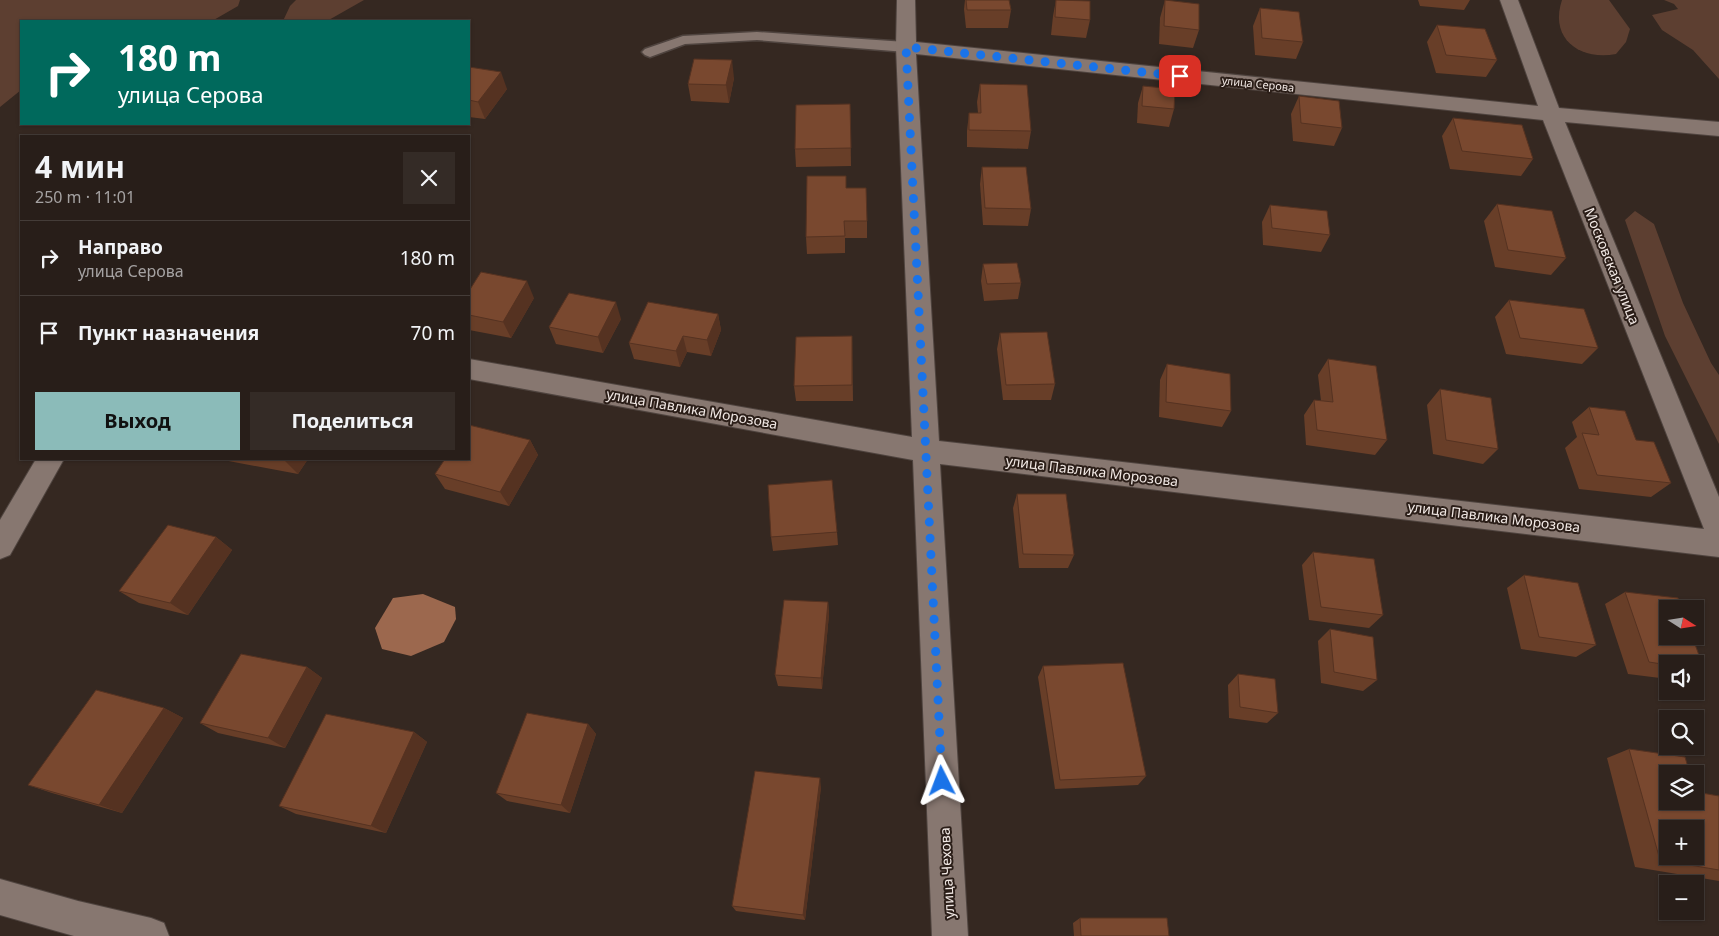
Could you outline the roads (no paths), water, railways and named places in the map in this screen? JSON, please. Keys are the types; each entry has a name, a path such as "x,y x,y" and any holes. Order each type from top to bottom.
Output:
{"street":[{"name":"улица Чехова","path":"906,0 906,47 950,936"},
{"name":"Московская улица","path":"1509,0 1551,114 1719,532"},
{"name":"улица Серова","path":"906,47 1551,114 1719,129"},
{"name":"улица Павлика Морозова","path":"470,369 925,451 1719,544"},
{"path":"0,546 49,460"},
{"path":"0,897 78,919 151,936"}],"lane":[{"path":"650,52 682,40 757,36 906,47"}]}
